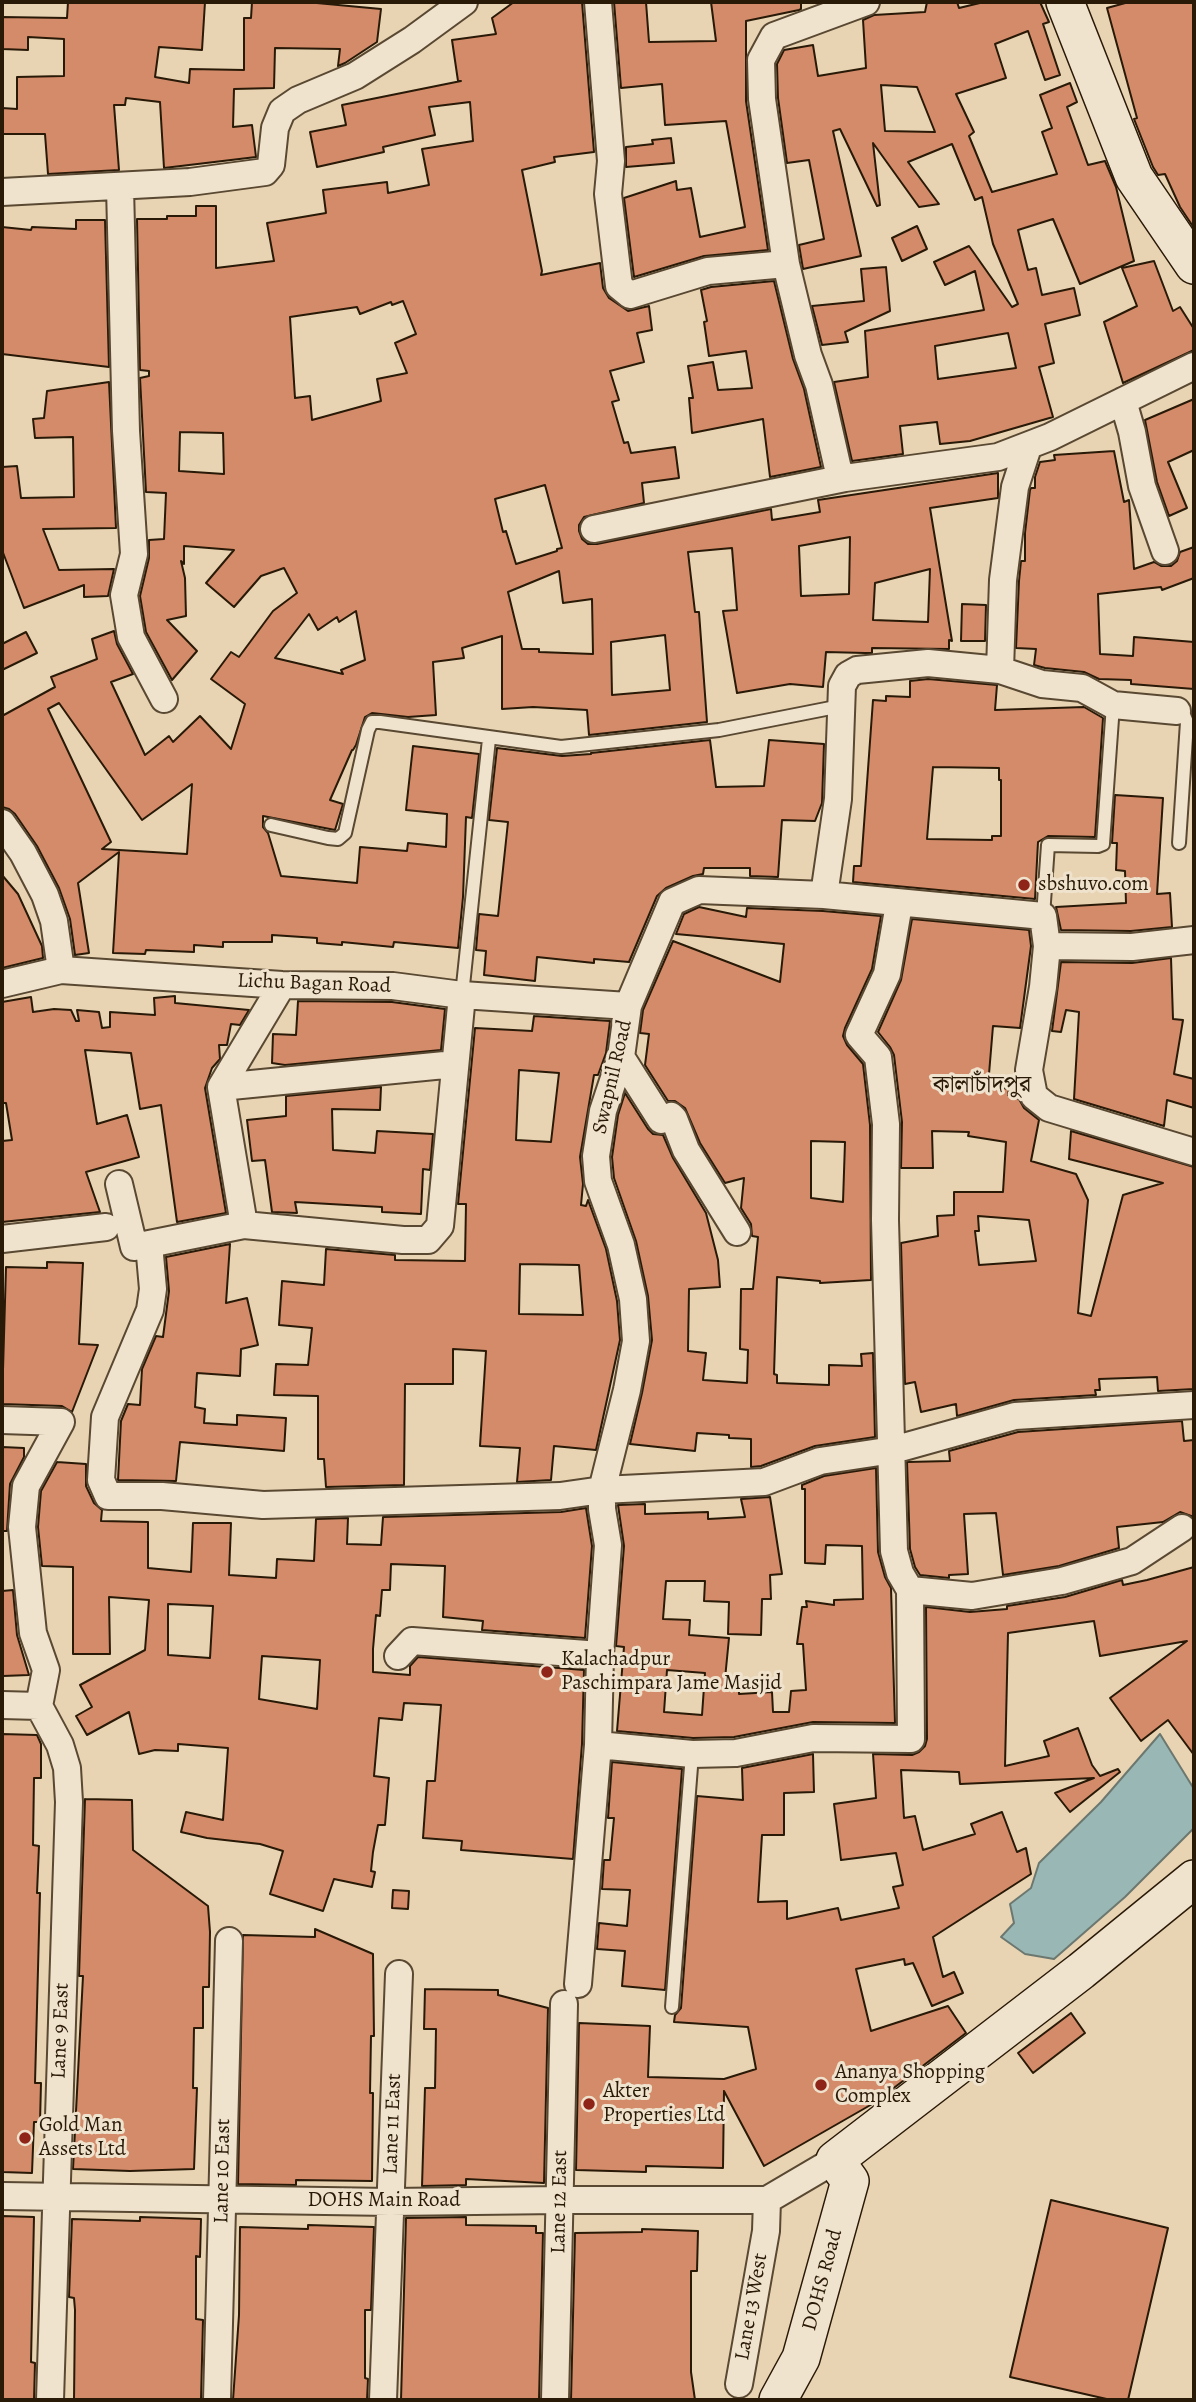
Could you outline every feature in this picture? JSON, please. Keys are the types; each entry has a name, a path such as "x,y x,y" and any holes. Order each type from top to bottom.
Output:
{"street":[{"path":"2,192 190,182 265,172 271,165 275,128 282,111 298,100 355,76 412,40 464,2"},
{"path":"598,2 611,161 608,194 619,286 630,295 708,271 786,264"},
{"path":"845,478 838,469 819,385 808,355 786,264 762,99 761,60 774,36 866,2"},
{"path":"1065,2 1134,177 1194,265"},
{"path":"120,187 126,431 134,554 124,596 131,637 164,699"},
{"path":"594,529 845,478 998,457 1028,447 1194,366"},
{"path":"1123,401 1142,486 1165,551"},
{"path":"1000,670 1003,580 1015,487 1028,447"},
{"path":"824,895 838,799 842,686 848,675 857,670 928,663 1000,670 1042,684 1082,688 1113,705 1177,711"},
{"path":"2,823 23,853 46,895 54,921 61,970"},
{"name":"Swapnil Road","path":"598,1745 600,1655 608,1545 602,1490 627,1390 636,1341 633,1298 621,1245 598,1181 596,1156 603,1111 621,1057 628,1006 672,902 699,890 824,895 1043,916"},
{"path":"598,1745 692,1754 736,1753 813,1738 911,1739 910,1590 900,1573 894,1551 893,1450 888,1356 886,1124 878,1057 859,1035 860,1027 887,974 899,904"},
{"path":"1043,916 1047,946 1029,1070 1034,1096 1049,1108 1194,1152"},
{"path":"1047,946 1132,947 1194,940"},
{"name":"Lichu Bagan Road","path":"2,984 61,970 282,985 393,986 461,995 628,1006"},
{"path":"244,1225 221,1087 282,985"},
{"path":"119,1184 134,1247 244,1225 428,1240 440,1226 461,995"},
{"path":"621,1057 661,1120 671,1116 674,1119 686,1150 737,1232"},
{"path":"221,1087 455,1064"},
{"path":"2,1239 106,1227"},
{"path":"149,1244 153,1289 150,1310 105,1417 101,1480 108,1496 162,1496 263,1505 560,1496 602,1490 764,1482 820,1461 893,1450 1015,1416 1194,1405"},
{"path":"2,1420 61,1422 26,1486 22,1527 33,1633 46,1670 39,1706 2,1705"},
{"path":"910,1590 972,1596 1062,1581 1132,1561 1182,1528"},
{"path":"398,1656 412,1641 600,1655"},
{"name":"Lane 9 East","path":"39,1706 61,1745 67,1768 69,1802 50,2400"},
{"name":"Lane 12 East","path":"555,2400 560,2200 571,1994 598,1745"},
{"path":"843,2170 1194,1879"},
{"path":"767,2200 843,2170 1010,2054 1138,1958 1194,1911"},
{"name":"Lane 10 East","path":"217,2400 229,1941"},
{"name":"Lane 11 East","path":"383,2400 399,1974"},
{"name":"DOHS Road","path":"778,2400 801,2358 843,2170"},
{"name":"DOHS Main Road","path":"2,2196 390,2202 767,2200"},
{"name":"Lane 13 West","path":"739,2384 766,2231 767,2200"}],"lane":[{"path":"1043,916 1048,845 1103,844 1113,705"},
{"path":"271,825 328,838 338,839 345,833 372,722 561,747 719,730 841,706"},
{"path":"1177,711 1184,715 1187,722 1179,843"},
{"path":"461,995 489,739"},
{"path":"672,2007 692,1754"}],"water":[{"path":"1160,1734 1194,1789 1194,1828 1125,1897 1054,1959 1025,1954 1001,1937 1014,1923 1010,1904 1031,1888 1039,1863 1101,1802"}],"building":[{"path":"68,2 205,2 202,50 159,47 155,77 189,83 190,69 244,70 244,18 251,18 252,2 306,2 381,9 377,42 345,63 338,66 340,49 275,48 274,88 234,89 233,127 252,125 256,157 164,168 160,102 126,98 125,105 114,105 119,170 48,174 45,134 2,134 2,108 17,109 17,77 64,76 64,39 28,37 28,50 2,49 2,17 67,18"},
{"path":"514,2 582,2 594,152 554,157 555,162 522,170 541,275 600,263 603,288 609,298 628,311 649,306 652,330 637,333 644,362 610,371 619,400 612,402 624,443 628,442 631,453 675,447 679,478 642,483 644,503 584,517 579,525 582,539 588,544 597,544 771,509 772,520 820,512 818,500 998,473 998,498 930,508 952,641 949,640 949,649 872,648 872,653 826,652 823,687 790,684 737,693 723,611 737,610 732,548 688,552 695,612 699,612 707,722 589,735 587,710 533,707 502,709 502,636 462,648 464,658 433,662 436,715 408,717 372,713 365,717 356,745 330,800 343,804 335,830 263,816 263,827 268,833 281,876 357,883 360,847 407,851 408,843 446,847 447,814 406,810 413,746 479,754 472,818 466,817 458,948 394,942 393,947 342,942 342,945 317,943 317,938 272,935 272,942 223,942 223,947 194,945 194,952 146,950 145,954 113,953 119,852 78,883 89,953 75,955 70,919 59,888 37,846 15,814 2,807 2,716 55,687 51,677 97,659 92,639 114,631 117,644 133,674 111,682 145,755 169,736 173,742 200,716 231,749 245,704 211,679 231,652 239,657 273,611 297,593 284,568 261,576 234,607 206,583 234,550 184,546 184,564 181,561 185,578 186,616 167,620 197,651 172,680 146,632 140,596 149,558 149,540 164,539 166,493 146,492 140,378 149,376 149,371 140,370 137,219 196,216 196,206 216,206 216,268 274,261 267,223 326,213 323,190 387,182 388,193 429,185 422,149 473,141 470,102 429,107 435,135 383,147 384,152 317,167 310,132 346,125 342,105 461,81 458,81 452,40 496,34 492,18","holes":["403,301 416,334 395,343 407,373 377,379 381,401 312,420 310,396 295,398 290,317 357,307 360,314 391,302 392,305","180,432 223,433 224,474 179,471","545,485 562,548 516,564 506,531 503,532 495,499","850,537 849,594 801,596 799,546","930,569 928,622 873,620 875,583","559,571 563,603 592,599 593,654 522,649 508,592","356,611 365,660 341,670 343,674 275,658 309,614 318,630 337,617 339,622","665,635 670,690 612,695 611,642","59,703 142,820 192,784 187,854 102,849 111,842 48,709"]},
{"path":"614,2 646,2 649,42 716,41 711,2 801,2 799,10 746,21 746,101 768,250 704,256 634,277 624,198 676,181 677,190 691,188 700,237 745,227 726,121 665,125 662,84 621,88"},
{"path":"927,2 957,2 959,8 984,2 1040,2 1049,22 1043,24 1060,75 1045,80 1028,31 995,44 1006,78 956,94 974,132 969,136 992,192 1057,174 1042,132 1052,128 1040,95 1070,83 1077,102 1067,107 1088,165 1105,161 1116,187 1134,261 1080,284 1053,219 1018,230 1028,270 1036,268 1042,295 1074,288 1080,315 1045,324 1054,363 1039,367 1053,417 970,441 940,444 937,422 900,426 903,454 852,461 834,382 868,377 865,331 984,310 975,271 945,285 934,262 969,246 1012,307 1018,304 993,244 982,197 975,200 952,144 908,162 939,204 919,207 873,143 880,205 877,206 840,129 833,131 861,256 803,269 799,245 824,239 809,160 787,163 778,98 777,64 784,50 813,45 818,76 866,68 863,20 874,15 925,12","holes":["881,85 917,87 935,132 885,131","1008,333 1016,368 938,379 935,346"]},
{"path":"1129,2 1194,2 1194,228 1180,207 1165,174 1158,175 1153,167 1134,119 1137,118 1107,8"},
{"path":"671,138 674,163 626,167 626,147 653,144 652,140"},
{"path":"76,220 105,220 109,367 2,354 2,227 31,230 32,227 76,229"},
{"path":"917,226 927,249 902,261 892,238"},
{"path":"1154,261 1173,311 1180,307 1194,329 1194,350 1123,383 1104,322 1137,306 1122,268"},
{"path":"886,267 890,311 845,332 848,342 822,345 812,306 864,301 861,269"},
{"path":"774,281 793,359 804,389 821,467 770,477 763,419 692,433 689,398 693,398 688,366 713,362 718,390 752,388 746,351 709,356 704,322 707,321 701,290"},
{"path":"109,382 116,528 43,529 59,570 114,569 108,596 84,597 84,585 24,608 2,550 2,467 17,466 21,498 74,497 73,437 35,438 33,419 44,418 47,391"},
{"path":"1194,399 1194,450 1168,462 1187,508 1169,516 1157,482 1145,420"},
{"path":"1114,451 1124,502 1129,500 1134,569 1154,562 1161,566 1171,566 1177,561 1180,552 1194,547 1194,578 1162,590 1161,587 1098,594 1100,654 1133,656 1134,637 1194,642 1194,689 1131,684 1131,680 1099,679 1084,672 1045,668 1034,665 1036,649 1016,648 1019,581 1021,561 1025,561 1030,490 1035,488 1040,462 1055,460 1054,455"},
{"path":"962,604 986,605 985,641 961,641"},
{"path":"26,632 37,653 2,670 2,644"},
{"path":"928,679 997,685 995,710 1084,707 1103,718 1095,837 1048,836 1038,842 1035,899 853,882 854,866 861,866 873,700 886,701 886,696 910,697 910,681","holes":["933,767 999,768 1001,836 992,836 992,840 927,839"]},
{"path":"710,740 716,787 764,786 769,740 824,744 822,803 815,821 782,820 778,877 750,876 750,868 704,868 703,874 666,888 657,896 629,962 594,959 594,963 537,957 535,981 484,975 486,951 476,950 479,914 498,916 508,822 489,820 497,748 562,756"},
{"path":"1115,795 1163,798 1157,894 1170,893 1172,927 1131,931 1061,930 1056,907 1126,903 1125,871 1116,870 1117,843 1112,843"},
{"path":"2,875 18,894 42,946 43,958 2,968"},
{"path":"699,907 746,917 747,908 881,916 872,969 843,1036 863,1064 870,1125 871,1280 820,1283 777,1277 774,1374 777,1375 777,1383 829,1385 829,1365 862,1366 861,1354 873,1353 875,1437 815,1446 761,1466 751,1467 751,1439 729,1438 729,1435 697,1433 695,1451 630,1444 652,1340 648,1296 636,1241 614,1178 612,1157 618,1115 625,1093 648,1129 653,1134 663,1135 673,1158 706,1213 718,1260 720,1287 689,1289 688,1351 706,1353 703,1380 747,1383 748,1350 740,1349 741,1289 753,1289 758,1237 752,1236 751,1224 741,1208 744,1178 725,1183 700,1143 685,1108 675,1101 668,1101 645,1065 649,1034 640,1033 643,1010 673,941 780,982 784,944 676,934 684,914","holes":["811,1141 845,1142 843,1202 811,1198"]},
{"path":"912,919 1029,930 1031,946 1020,1028 993,1026 988,1086 1009,1089 1008,1095 1019,1099 1024,1108 1039,1120 1031,1161 1076,1174 1088,1200 1078,1313 1091,1316 1123,1195 1163,1183 1069,1159 1071,1131 1194,1167 1194,1389 1158,1391 1157,1377 1099,1379 1100,1390 1095,1390 1096,1395 1014,1400 957,1416 956,1404 921,1412 915,1382 905,1384 901,1243 938,1236 937,1216 954,1215 954,1192 1003,1192 1006,1142 968,1136 969,1132 932,1131 933,1168 901,1168 902,1122 894,1055 878,1032 901,980","holes":["978,1216 1029,1220 1036,1261 979,1265 975,1231 979,1231"]},
{"path":"1171,958 1173,1019 1183,1020 1174,1074 1194,1079 1194,1108 1167,1100 1164,1126 1074,1099 1079,1012 1066,1010 1061,1032 1052,1031 1061,962 1132,963"},
{"path":"175,996 175,1003 249,1010 240,1025 231,1024 227,1045 219,1045 220,1059 212,1068 205,1088 226,1213 177,1222 161,1105 140,1109 131,1053 85,1050 97,1124 127,1115 139,1157 86,1172 100,1212 2,1222 2,1141 12,1140 6,1103 2,1103 2,1002 31,997 33,1012 71,1010 76,1021 79,1021 77,1010 99,1012 102,1028 110,1027 110,1012 155,1015 154,998"},
{"path":"298,1001 392,1002 445,1009 441,1050 285,1065 272,1063 273,1034 296,1035"},
{"path":"534,1016 610,1021 606,1053 598,1075 594,1075 580,1157 583,1184 581,1205 586,1206 588,1200 606,1249 617,1301 620,1340 596,1450 554,1446 551,1480 517,1482 520,1448 480,1446 486,1351 453,1349 453,1384 405,1384 404,1485 326,1487 324,1459 318,1459 318,1396 274,1395 276,1364 308,1365 312,1328 279,1325 282,1281 324,1285 326,1249 395,1255 395,1260 465,1261 466,1204 458,1204 475,1028 532,1031","holes":["519,1070 559,1073 551,1142 516,1140","520,1264 579,1265 583,1315 519,1314"]},
{"path":"381,1087 380,1110 332,1109 333,1150 375,1153 377,1131 433,1134 430,1170 423,1169 421,1214 382,1212 382,1207 295,1202 297,1213 272,1212 265,1160 252,1161 247,1120 286,1116 286,1096"},
{"path":"230,1244 226,1303 247,1298 258,1345 241,1349 240,1376 197,1373 195,1407 205,1409 204,1423 237,1425 237,1415 286,1418 284,1451 180,1442 176,1481 118,1480 121,1421 128,1404 140,1405 142,1369 156,1336 163,1337 169,1291 166,1257"},
{"path":"47,1262 83,1263 79,1344 98,1345 72,1412 62,1406 2,1404 6,1267 47,1268"},
{"path":"1182,1421 1184,1441 1194,1440 1194,1517 1180,1512 1163,1522 1117,1527 1119,1548 1059,1566 1003,1575 996,1513 964,1514 968,1574 949,1575 949,1578 920,1575 915,1567 910,1549 907,1462 950,1461 949,1451 1018,1432"},
{"path":"2,1447 24,1448 24,1457 10,1484 7,1531 2,1531"},
{"path":"57,1462 86,1464 86,1486 94,1503 102,1510 101,1521 148,1522 148,1568 191,1572 193,1523 231,1523 229,1575 276,1578 277,1559 314,1561 316,1519 348,1518 347,1544 381,1545 383,1517 561,1512 586,1508 592,1546 585,1638 482,1630 483,1621 443,1617 445,1566 391,1564 390,1590 382,1590 380,1616 376,1615 373,1649 373,1672 410,1675 410,1666 418,1657 584,1670 582,1744 573,1859 461,1850 462,1841 423,1838 427,1781 435,1781 441,1705 404,1703 402,1720 379,1718 374,1776 389,1778 385,1825 378,1825 373,1852 371,1871 375,1872 372,1887 334,1879 323,1911 270,1894 283,1851 260,1844 181,1832 186,1812 223,1820 228,1748 178,1744 178,1751 155,1750 139,1754 129,1712 87,1735 76,1716 92,1707 80,1685 145,1650 149,1600 109,1597 110,1654 73,1654 73,1567 42,1566 38,1527 41,1491","holes":["168,1604 213,1606 210,1658 168,1655","262,1656 320,1660 317,1709 259,1699"]},
{"path":"876,1468 878,1552 891,1588 895,1723 813,1722 734,1737 693,1738 617,1731 624,1647 616,1646 624,1546 618,1505 645,1504 645,1514 708,1512 708,1519 745,1517 741,1499 770,1497 782,1574 770,1575 771,1599 762,1599 761,1635 728,1634 729,1602 704,1601 705,1581 666,1581 663,1619 690,1620 689,1635 729,1638 724,1689 739,1690 739,1694 772,1692 773,1712 789,1712 791,1691 806,1690 803,1644 797,1644 802,1607 807,1607 806,1601 834,1605 834,1600 863,1599 862,1546 826,1545 825,1564 805,1563 805,1489 802,1489 802,1485 824,1476","holes":["667,1670 705,1673 702,1715 664,1712"]},
{"path":"1194,1567 1194,1755 1168,1720 1141,1741 1110,1698 1187,1641 1100,1656 1094,1621 1008,1633 1005,1766 1049,1756 1044,1741 1078,1728 1092,1765 1100,1776 1118,1769 1120,1772 1070,1812 1055,1793 1094,1778 960,1784 959,1772 901,1770 904,1818 915,1816 923,1850 975,1834 971,1824 1002,1812 1017,1852 1026,1848 1031,1874 933,1937 943,1977 954,1972 963,1993 932,2006 913,1963 905,1965 904,1959 856,1969 871,2031 948,2006 966,2033 874,2103 764,2166 724,2091 723,2168 646,2166 646,2172 576,2170 579,2023 650,2026 648,2077 724,2079 756,2069 748,2027 674,2022 675,2015 681,2008 697,1796 743,1800 742,1768 813,1754 814,1792 784,1793 784,1835 762,1835 758,1902 787,1901 787,1919 838,1908 841,1920 899,1908 893,1887 903,1885 896,1853 841,1860 834,1804 876,1798 873,1754 912,1755 925,1746 926,1607 970,1612 1007,1609 1007,1606 1065,1597 1122,1580 1123,1585"},
{"path":"13,1590 17,1635 29,1675 3,1676 2,1591"},
{"path":"2,1734 37,1735 41,1744 41,1778 34,1778 33,1845 39,1846 37,1893 40,1893 35,2083 41,2083 40,2122 34,2122 32,2173 2,2172"},
{"path":"612,1762 682,1769 665,1990 622,1986 625,1951 597,1949 599,1923 627,1926 630,1890 602,1889 604,1860 610,1860 614,1818 608,1818"},
{"path":"85,1799 132,1800 133,1850 208,1906 209,1987 203,1987 203,2028 194,2028 193,2088 197,2088 194,2169 73,2169 83,1976 79,1976"},
{"path":"393,1890 409,1891 408,1909 392,1908"},
{"path":"315,1929 373,1954 374,2036 371,2036 370,2093 373,2093 372,2181 296,2180 296,2185 238,2184 243,1935 315,1937"},
{"path":"425,1989 498,1990 498,1995 548,2008 544,2183 466,2179 466,2185 422,2186 425,2088 435,2088 436,2029 424,2029"},
{"path":"1071,2013 1085,2033 1033,2073 1018,2053"},
{"path":"1051,2200 1168,2228 1128,2400 1111,2400 1010,2377"},
{"path":"2,2216 34,2217 31,2362 35,2363 34,2400 2,2400"},
{"path":"140,2217 201,2219 200,2257 196,2256 196,2319 203,2320 201,2400 74,2400 75,2310 74,2298 69,2297 72,2219 140,2221"},
{"path":"466,2217 466,2225 536,2226 536,2233 543,2233 539,2400 401,2400 406,2218"},
{"path":"308,2225 374,2227 371,2310 365,2310 367,2400 233,2400 239,2315 240,2227 308,2229"},
{"path":"642,2229 698,2231 697,2271 691,2271 691,2372 695,2400 571,2400 575,2233 642,2232"}],"place":[{"name":"sbshuvo.com","path":"1024,885"},
{"name":"Kalachadpur Paschimpara Jame Masjid","path":"547,1672"},
{"name":"Ananya Shopping Complex","path":"821,2085"},
{"name":"Akter Properties Ltd","path":"589,2104"},
{"name":"Gold Man Assets Ltd","path":"25,2138"}],"district":[{"name":"কালাচাঁদপুর","path":"982,1086"}]}
